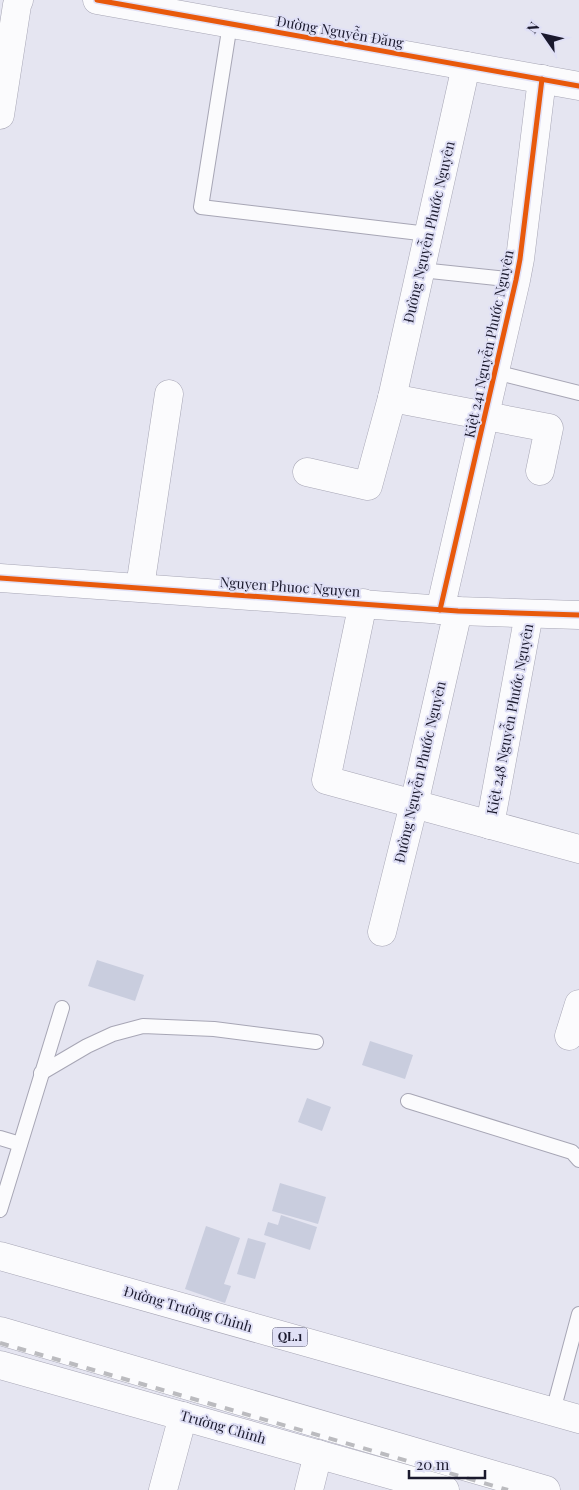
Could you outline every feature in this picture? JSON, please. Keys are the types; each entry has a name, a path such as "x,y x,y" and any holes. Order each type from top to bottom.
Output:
{"main road":[{"path":"0,115 19,0"},
{"name":"Đường Nguyễn Đăng","path":"97,0 579,86"},
{"name":"Đường Nguyễn Phước Nguyên","path":"307,472 368,486 392,398 466,66"},
{"name":"Kiệt 241 Nguyễn Phước Nguyên","path":"449,611 485,416 520,260 542,79"},
{"path":"140,587 168,394"},
{"path":"392,398 550,428 540,471"},
{"name":"Nguyen Phuoc Nguyen","path":"0,578 364,603 449,611 579,615"},
{"name":"Kiệt 248 Nguyễn Phước Nguyên","path":"364,603 326,780 579,849"},
{"name":"Đường Nguyễn Phước Nguyên","path":"382,932 414,804 449,611"},
{"name":"Kiệt 248 Nguyễn Phước Nguyên","path":"490,825 529,614"},
{"path":"569,1036 579,1004"},
{"name":"Đường Trường Chinh","path":"0,1256 579,1419"},
{"path":"0,1331 546,1490"},
{"name":"Trường Chinh","path":"0,1364 437,1489"},
{"path":"163,1490 183,1416"},
{"path":"309,1490 318,1454"}],"lane":[{"path":"230,24 202,207 428,234"},
{"path":"421,270 516,280"},
{"path":"495,372 579,393"},
{"path":"0,1210 62,1008"},
{"path":"41,1073 86,1046 113,1034 143,1026 214,1029 316,1042"},
{"path":"408,1101 572,1152 579,1160"},
{"path":"0,1138 20,1144"},
{"path":"553,1411 579,1314"}],"building":[{"path":"97,960 144,975 135,1001 88,986"},
{"path":"370,1041 413,1055 405,1079 362,1065"},
{"path":"307,1098 331,1107 322,1131 298,1122"},
{"path":"280,1183 326,1197 318,1224 272,1211"},
{"path":"281,1215 317,1227 310,1250 264,1235 268,1222 278,1225"},
{"path":"206,1226 240,1238 224,1284 231,1286 225,1303 185,1289"},
{"path":"248,1238 266,1243 255,1279 237,1274"}],"railway":[{"path":"0,1343 508,1490"}],"cycle path":[{"path":"97,0 579,86"},
{"path":"440,610 516,280 542,79"},
{"path":"0,578 458,611 579,615"}]}
